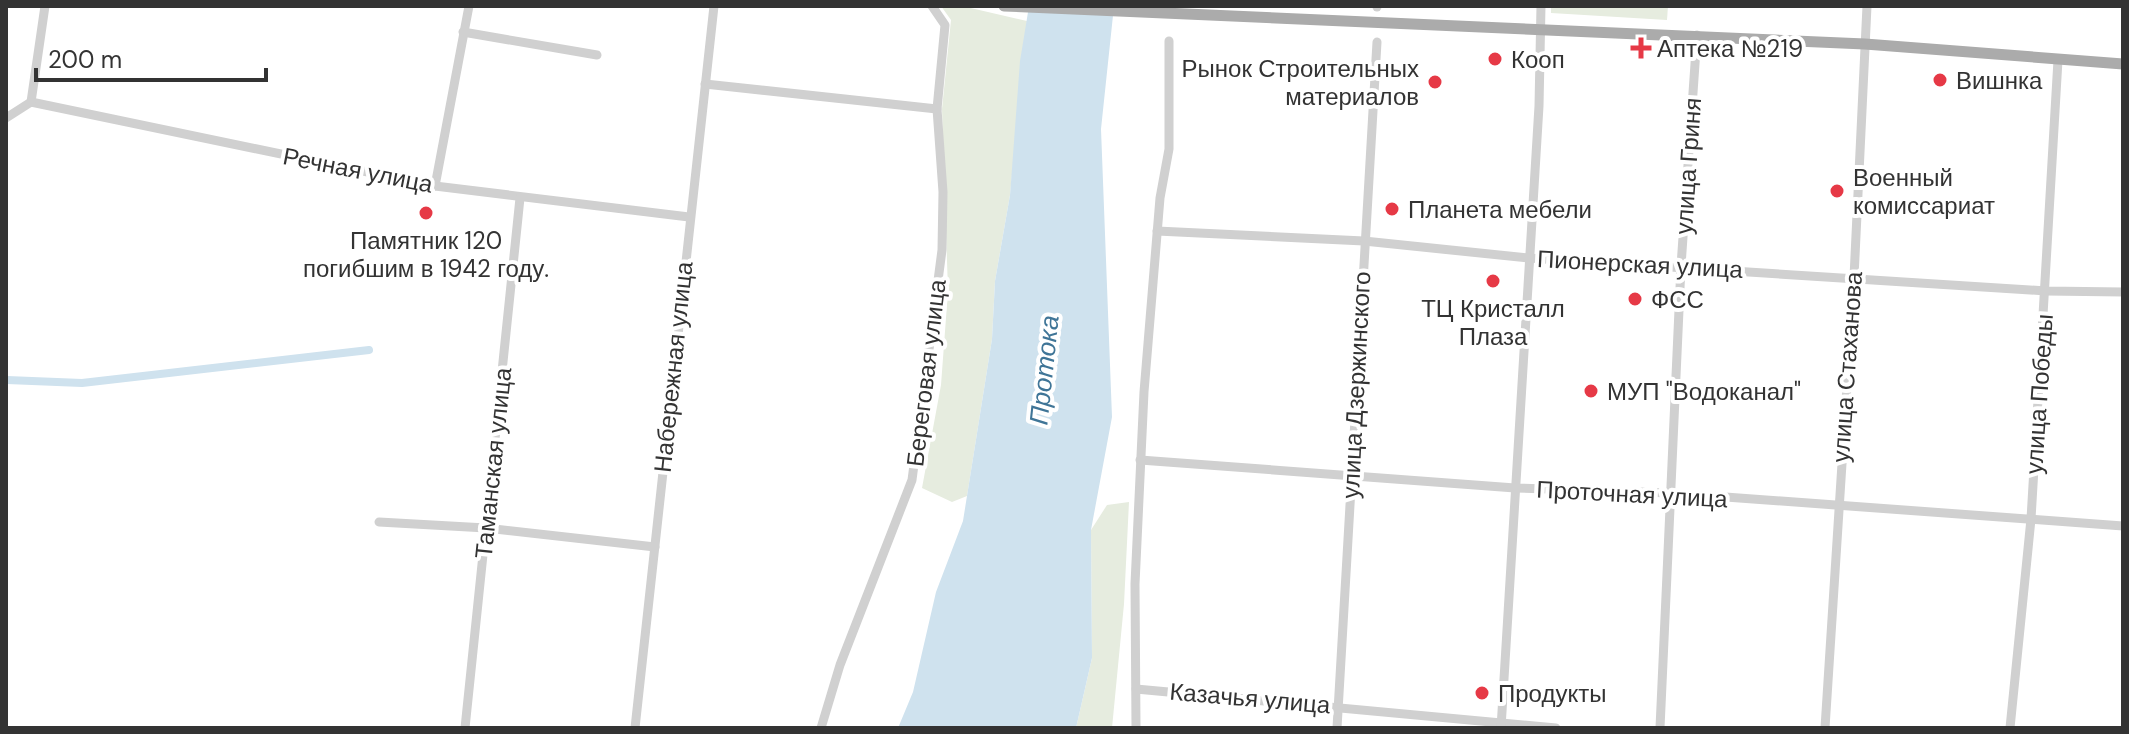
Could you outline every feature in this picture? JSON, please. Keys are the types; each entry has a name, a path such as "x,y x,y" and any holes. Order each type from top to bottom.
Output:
{"main road":[{"path":"1008,7 1697,35 1865,44 2123,64"}],"street":[{"path":"6,118 31,102 45,6"},
{"path":"435,186 469,6"},
{"name":"Набережная улица","path":"635,728 714,6"},
{"name":"Береговая улица","path":"821,728 840,665 912,480 942,250 943,192 937,109 945,25 932,6"},
{"path":"1501,727 1539,106 1541,6"},
{"name":"улица Стаханова","path":"1825,728 1854,277 1867,6"},
{"path":"463,32 597,55"},
{"name":"улица Гриня","path":"1660,728 1681,266 1697,35"},
{"path":"1136,728 1135,584 1140,460 1157,231 1165,159 1169,149 1169,41"},
{"name":"улица Дзержинского","path":"1337,728 1377,42"},
{"name":"улица Победы","path":"2010,728 2031,519 2058,60"},
{"path":"705,84 937,109"},
{"name":"Речная улица","path":"31,102 435,186 689,217"},
{"name":"Таманская улица","path":"465,728 520,198"},
{"name":"Пионерская улица","path":"1157,231 1364,241 1528,258 2046,291 2123,292"},
{"name":"Проточная улица","path":"1140,460 1515,488 1671,493 2123,526"},
{"path":"379,522 486,528 655,547"},
{"name":"Казачья улица","path":"1136,689 1338,706 1501,727 1556,728"}],"shaded area":[{"path":"941,6 962,6 1027,21 1010,195 995,281 992,339 967,496 952,502 922,488 941,385 948,291 942,109 951,20"},
{"path":"1551,6 1668,6 1667,20 1551,13"},
{"path":"1129,502 1124,604 1112,728 1076,728 1092,658 1091,530 1107,505"}],"water":[{"name":"Протока","path":"1029,6 1114,6 1101,129 1112,417 1091,530 1092,658 1076,728 898,728 913,692 936,592 963,521 992,339 995,281 1010,195 1020,61"}],"waterway":[{"path":"7,380 82,383 369,350"}],"place":[{"name":"Аптека №219","path":"1641,48"},
{"name":"Кооп","path":"1495,59"},
{"name":"Вишнка","path":"1940,80"},
{"name":"Рынок Строительных материалов","path":"1435,82"},
{"name":"Военный комиссариат","path":"1837,191"},
{"name":"Планета мебели","path":"1392,209"},
{"name":"Памятник 120 погибшим в 1942 году.","path":"426,213"},
{"name":"ТЦ Кристалл Плаза","path":"1493,281"},
{"name":"ФСС","path":"1635,299"},
{"name":"МУП \"Водоканал\"","path":"1591,391"},
{"name":"Продукты","path":"1482,693"}]}
